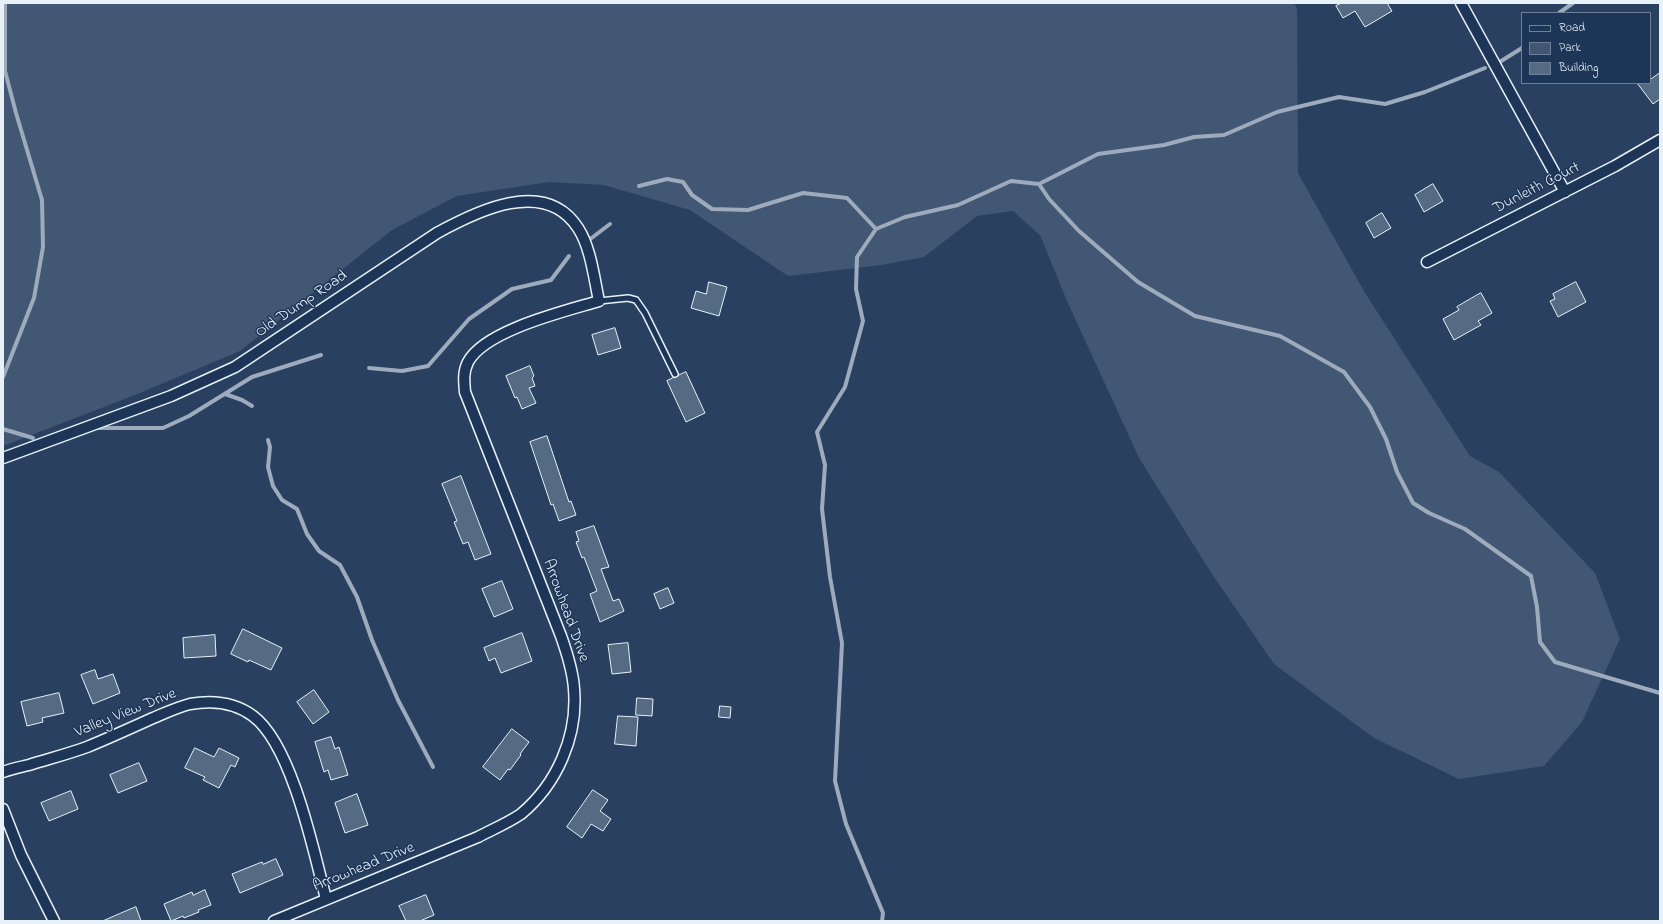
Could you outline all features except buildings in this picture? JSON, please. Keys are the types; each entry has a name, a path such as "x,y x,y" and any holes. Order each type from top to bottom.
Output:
{"street":[{"path":"1461,3 1565,192"},
{"name":"Dunleith Court","path":"1427,262 1565,192 1660,140"},
{"name":"Old Dump Road","path":"3,458 171,396 235,367 437,233 462,219 509,202 534,202 556,208 568,216 578,228 590,256 599,301"},
{"name":"Arrowhead Drive","path":"274,921 478,837 520,814 547,787 564,757 572,727 574,690 572,670 561,636 465,392 463,378 468,362 477,351 490,342 546,317 599,301"},
{"name":"Valley View Drive","path":"3,772 87,747 188,705 224,702 240,708 254,717 265,727 285,761 309,834 326,899"},
{"path":"3,809 21,855 54,921"}],"lane":[{"path":"599,301 628,298 636,300 645,313 675,374"}],"green space":[{"path":"3,3 1294,3 1297,9 1298,173 1365,293 1470,456 1499,472 1595,573 1620,639 1582,722 1544,766 1459,779 1374,738 1274,664 1212,574 1139,458 1067,301 1040,235 1013,211 977,216 924,257 881,265 788,276 690,210 604,185 549,182 457,196 392,230 240,351 135,395 3,446"}],"waterway":[{"path":"3,377 34,298 43,247 42,200 5,71 5,3"},
{"path":"1560,12 1573,3"},
{"path":"1498,63 1521,49"},
{"path":"882,921 883,913 846,824 835,781 842,643 830,577 822,509 825,465 817,432 845,387 863,321 856,289 857,257 876,229 905,217 958,205 1011,181 1039,184 1098,154 1164,145 1194,137 1224,135 1277,112 1339,97 1385,104 1425,92 1485,68"},
{"path":"639,186 667,179 683,182 692,195 712,209 748,210 803,193 847,198 876,229"},
{"path":"1039,184 1049,199 1079,231 1138,282 1195,316 1280,336 1344,372 1370,407 1386,439 1397,472 1413,503 1429,513 1465,529 1531,576 1537,607 1540,642 1555,662 1660,693"},
{"path":"589,240 610,224"},
{"path":"369,368 402,371 428,366 469,319 512,289 551,280 569,256"},
{"path":"92,428 163,428 189,416 252,377 321,355"},
{"path":"225,394 242,400 252,406"},
{"path":"3,429 33,438"},
{"path":"268,440 270,447 268,467 273,486 282,500 297,509 307,534 319,551 340,565 357,597 372,640 398,700 433,767"}]}
